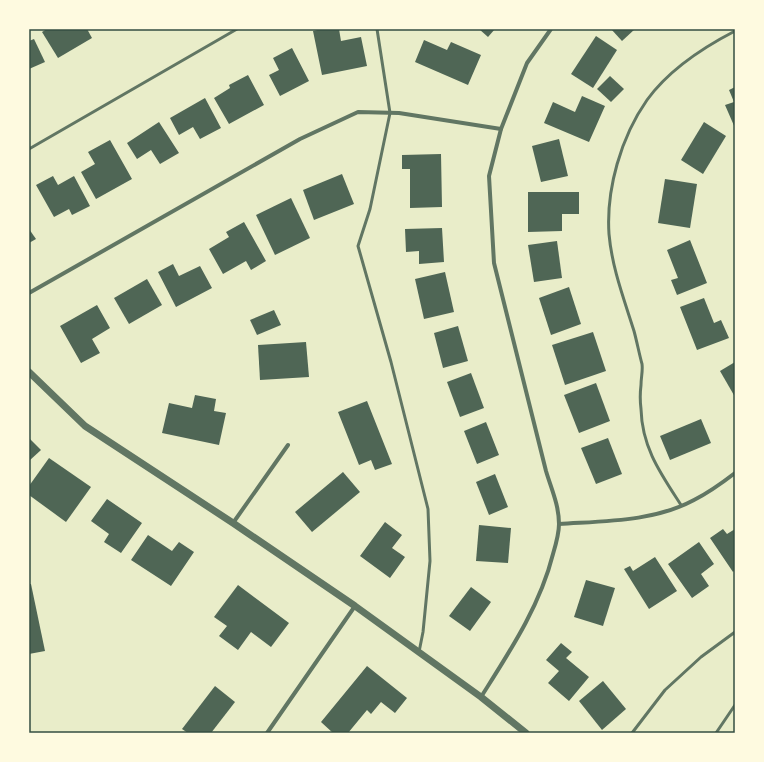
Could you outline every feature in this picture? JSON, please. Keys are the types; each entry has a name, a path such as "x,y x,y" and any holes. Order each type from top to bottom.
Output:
{"street":[{"path":"481,697 516,641 538,599 550,569 559,524 556,502 546,471 494,262 490,176 501,129 527,62 551,29"},
{"path":"29,293 300,139 358,112 390,113 501,129"},
{"path":"29,372 85,426 233,523 355,606 481,697 526,733"},
{"path":"233,523 288,445"},
{"path":"559,524 631,519 670,510 698,497 735,473"},
{"path":"267,733 355,606"}],"lane":[{"path":"29,149 237,29"},
{"path":"377,29 390,113 370,209 358,246 391,362 428,509 430,561 423,632 419,652"},
{"path":"681,505 658,469 646,443 641,411 641,384 643,368 615,271 609,235 609,208 615,170 622,148 633,124 648,99 665,80 691,58 712,43 735,31"},
{"path":"632,733 665,690 701,657 735,632"},
{"path":"716,733 735,705"}],"building":[{"path":"47,29 87,29 92,38 58,58 42,32"},
{"path":"322,29 339,29 341,41 361,37 367,66 322,75 313,31"},
{"path":"479,29 495,29 488,37"},
{"path":"611,29 635,29 622,41"},
{"path":"596,36 617,50 593,88 571,74"},
{"path":"34,39 45,62 29,69 29,41"},
{"path":"424,40 447,50 451,42 481,55 468,85 415,62"},
{"path":"292,48 309,81 280,96 269,75 279,70 273,58"},
{"path":"248,75 264,105 229,124 214,98 230,88 229,85"},
{"path":"610,76 624,89 611,102 597,89"},
{"path":"735,87 735,128 725,105 734,102 729,90"},
{"path":"582,96 605,106 589,142 544,123 553,102 575,112"},
{"path":"205,98 221,128 200,139 193,127 179,135 170,118"},
{"path":"159,122 179,153 160,164 151,150 137,159 127,143"},
{"path":"704,122 726,136 703,174 681,160"},
{"path":"559,139 568,176 541,182 532,146"},
{"path":"110,140 132,179 96,199 81,172 95,164 88,152"},
{"path":"441,154 442,207 410,208 410,169 402,169 402,155"},
{"path":"342,174 354,204 314,220 303,190"},
{"path":"53,176 58,185 74,176 90,206 72,215 69,209 54,217 36,185"},
{"path":"665,179 697,184 690,228 658,223"},
{"path":"528,192 579,192 579,214 562,214 562,231 528,232"},
{"path":"291,198 310,238 275,255 256,215"},
{"path":"244,222 266,261 251,270 246,261 223,274 209,249 229,237 226,232"},
{"path":"442,228 444,262 419,264 419,251 406,252 405,229"},
{"path":"29,229 36,239 29,243"},
{"path":"690,240 707,283 677,295 671,280 678,278 667,250"},
{"path":"557,241 562,278 534,282 528,245"},
{"path":"173,264 179,276 200,266 212,288 176,307 158,272"},
{"path":"445,272 454,312 424,319 415,279"},
{"path":"147,279 162,305 129,324 114,298"},
{"path":"569,287 581,324 551,335 539,298"},
{"path":"704,298 714,323 721,320 729,338 697,350 680,307"},
{"path":"97,305 110,328 92,339 100,353 81,363 60,326"},
{"path":"274,310 281,325 257,335 250,320"},
{"path":"458,326 468,361 443,368 434,333"},
{"path":"593,332 606,371 565,385 552,345"},
{"path":"306,342 309,377 260,380 258,345"},
{"path":"735,362 735,397 720,371"},
{"path":"471,373 484,408 460,417 447,382"},
{"path":"596,383 610,421 579,433 564,395"},
{"path":"195,395 216,399 214,411 226,413 219,445 162,433 169,403 192,408"},
{"path":"367,401 392,464 375,470 371,460 359,465 338,412"},
{"path":"701,419 711,443 670,460 660,436"},
{"path":"486,422 499,455 477,464 464,431"},
{"path":"29,438 41,450 29,461"},
{"path":"608,438 622,474 596,484 581,448"},
{"path":"49,458 91,487 66,522 29,495 29,486"},
{"path":"343,472 360,492 312,532 295,512"},
{"path":"495,474 508,507 489,515 476,482"},
{"path":"107,499 142,523 121,553 104,542 109,534 91,521"},
{"path":"385,522 402,535 392,548 405,557 390,578 360,556"},
{"path":"479,525 511,528 508,563 476,561"},
{"path":"723,529 727,534 735,529 735,570 733,572 710,538"},
{"path":"148,535 172,551 179,542 194,552 171,586 131,560"},
{"path":"699,542 714,564 701,574 709,586 692,598 668,564"},
{"path":"655,557 677,591 649,609 624,569 630,566 633,571"},
{"path":"586,580 615,588 603,626 574,617"},
{"path":"29,584 31,584 45,651 29,654"},
{"path":"238,585 289,623 271,647 251,632 238,650 219,636 227,626 214,617"},
{"path":"471,587 491,602 470,631 449,616"},
{"path":"561,643 572,652 566,658 589,677 569,701 548,683 559,671 546,660"},
{"path":"367,666 407,698 395,713 381,702 371,714 367,710 348,733 333,733 321,722"},
{"path":"603,681 626,709 602,730 579,701"},
{"path":"215,686 235,702 211,733 188,733 182,729"}]}
